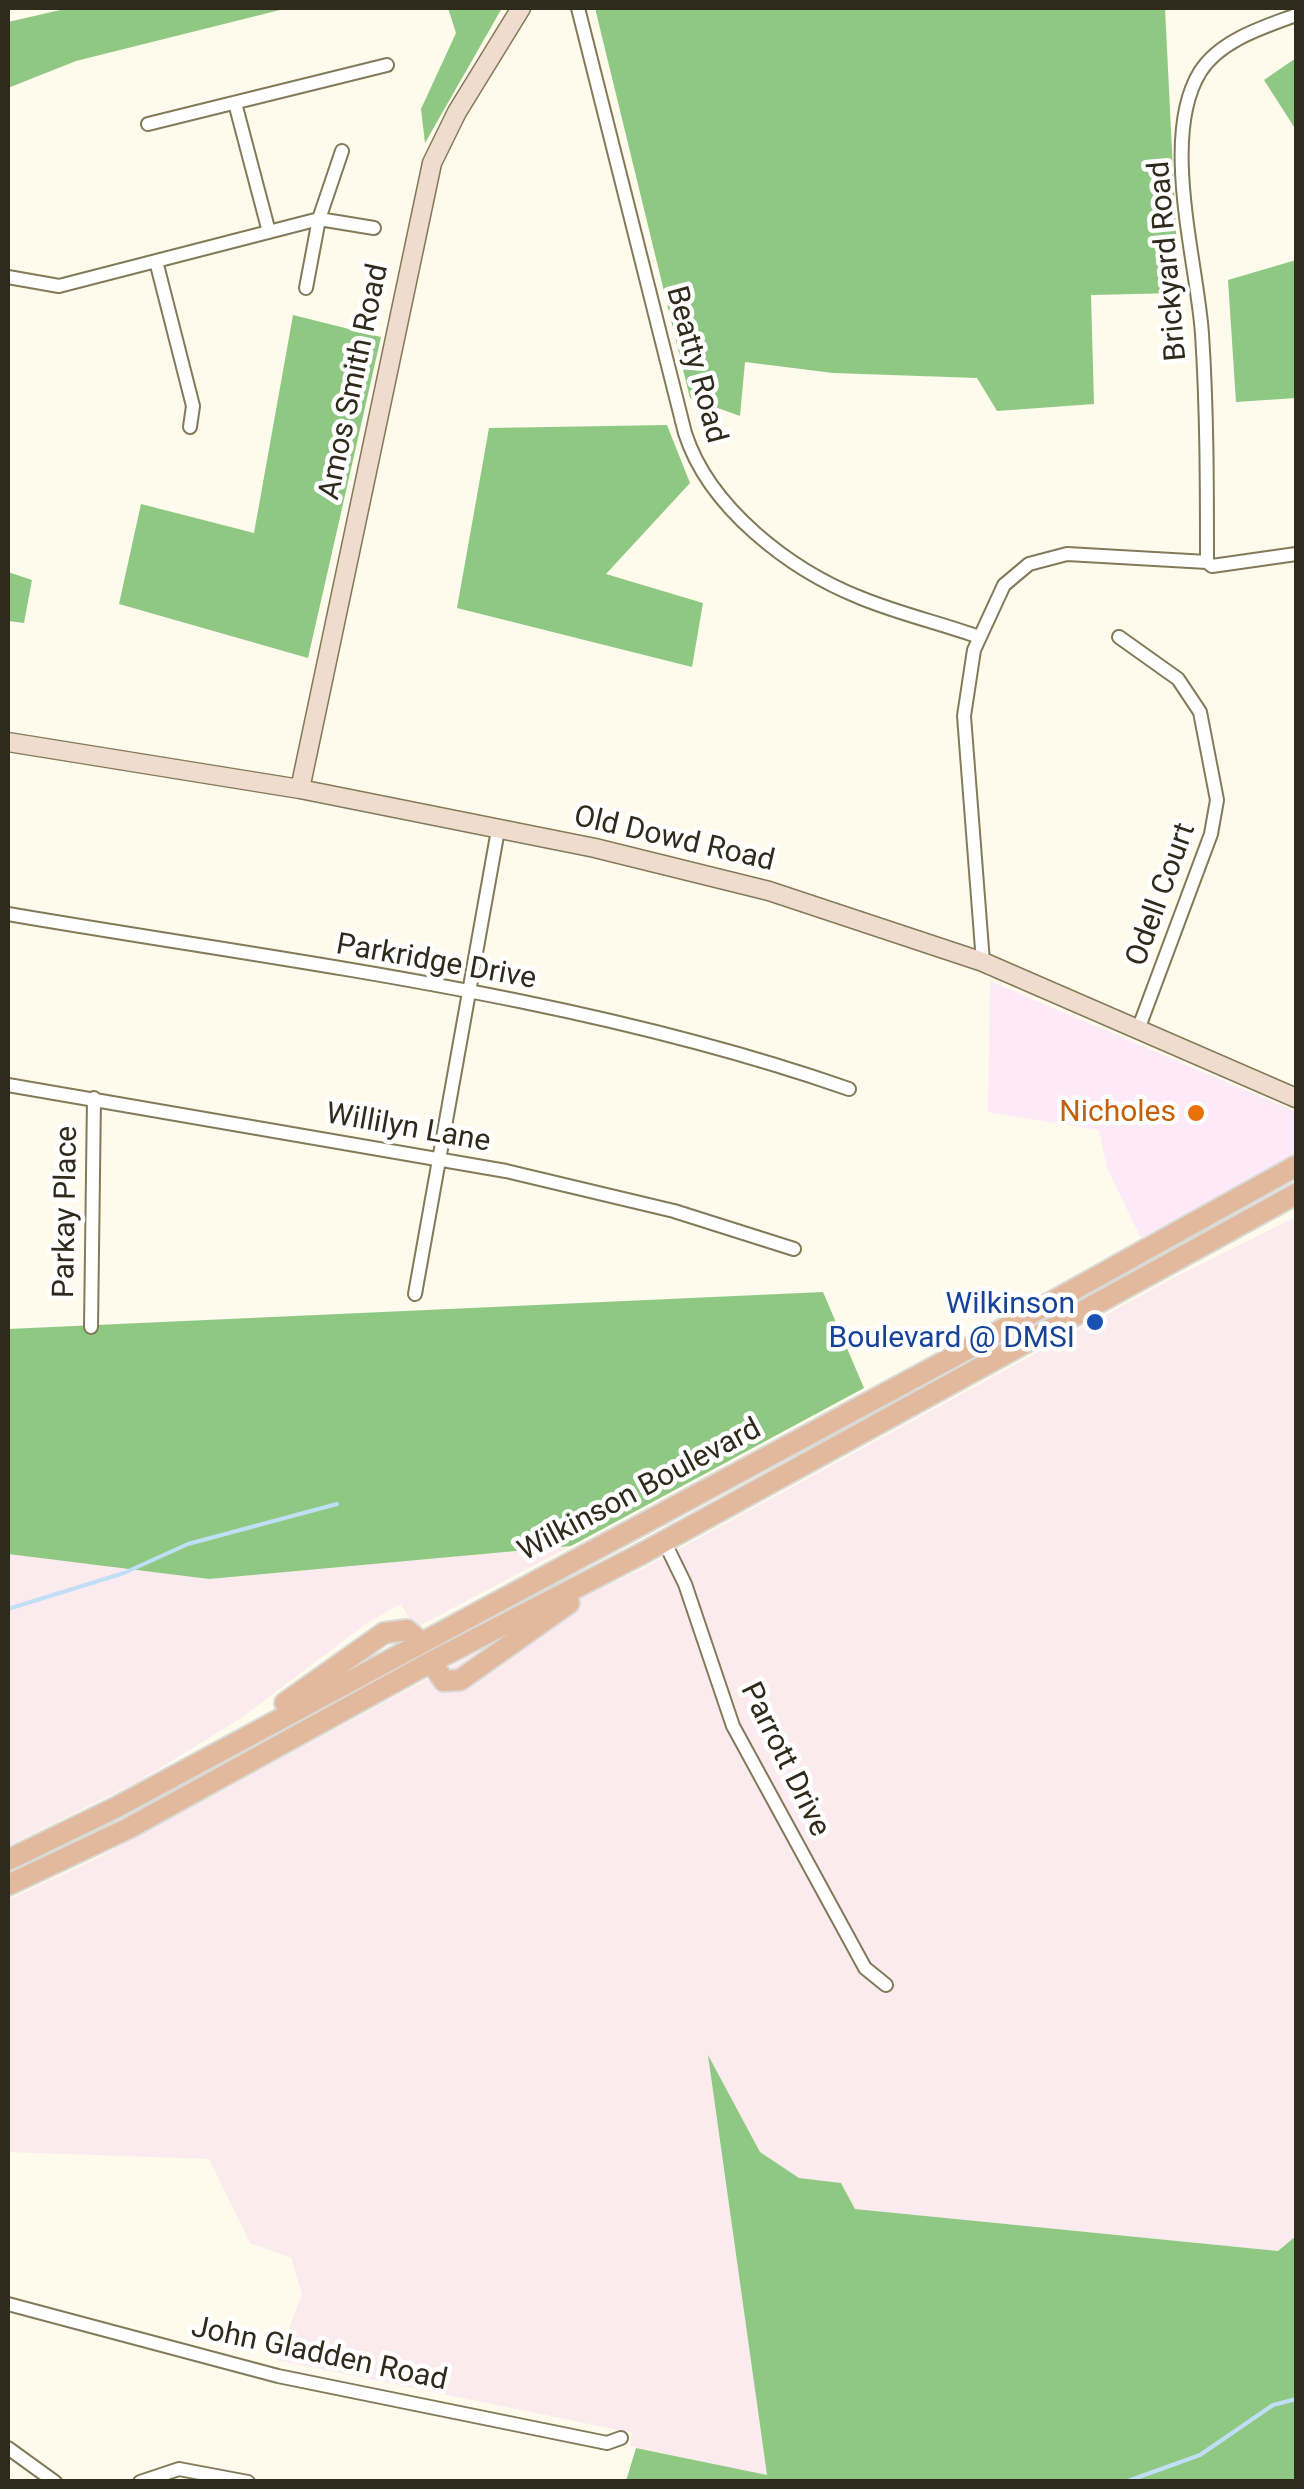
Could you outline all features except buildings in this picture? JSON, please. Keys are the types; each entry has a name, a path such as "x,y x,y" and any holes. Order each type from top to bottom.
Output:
{"main road":[{"name":"Wilkinson Boulevard","path":"421,1642 908,1381 1296,1166"},
{"name":"Wilkinson Boulevard","path":"431,1662 444,1681 460,1680 664,1541 1296,1194"},
{"path":"8,1860 210,1756 384,1633 406,1630 421,1642"},
{"path":"8,1884 128,1829 431,1662"}],"street":[{"name":"Amos Smith Road","path":"300,789 432,163 457,112 521,8"},
{"name":"Beatty Road","path":"578,8 680,415 704,477 749,525 844,590 979,637"},
{"name":"Brickyard Road","path":"1207,562 1204,367 1184,168 1186,116 1195,82 1208,62 1245,36 1296,14"},
{"path":"148,124 388,65"},
{"path":"234,103 270,232"},
{"path":"306,288 319,219 342,151"},
{"path":"8,277 59,286 319,219 374,228"},
{"path":"156,261 193,406 190,427"},
{"path":"983,962 964,716 968,672 979,637 1010,576 1046,558 1080,554 1207,562 1212,566 1296,554"},
{"name":"Odell Court","path":"1118,637 1178,679 1200,712 1217,800 1205,852 1138,1026"},
{"name":"Old Dowd Road","path":"8,742 300,789 628,855 769,891 983,962 1138,1026 1296,1098"},
{"path":"415,1294 498,830"},
{"name":"Parkridge Drive","path":"8,914 469,993 698,1044 849,1089"},
{"name":"Willilyn Lane","path":"8,1085 440,1160 599,1192 794,1249"},
{"name":"Parkay Place","path":"91,1327 94,1098"},
{"name":"Parrott Drive","path":"664,1541 686,1584 732,1726 864,1968 886,1984"},
{"path":"421,1642 431,1662"},
{"name":"John Gladden Road","path":"8,2304 283,2376 607,2443 620,2438"},
{"path":"8,2448 55,2482"},
{"path":"140,2482 180,2469 248,2482"}],"shaded area":[{"path":"990,981 1296,1112 1296,1154 1141,1238 1107,1168 1099,1130 988,1112"},
{"path":"1296,1217 1296,2385 1278,2251 855,2209 841,2183 799,2179 760,2152 709,2058 767,2476 630,2446 633,2433 277,2360 302,2294 291,2258 250,2243 209,2159 8,2152 8,1900 94,1860 553,1611 646,1567 1175,1277"},
{"path":"571,1546 415,1628 401,1604 367,1623 241,1718 141,1780 8,1846 8,1554 209,1579"}],"green space":[{"path":"69,8 288,8 76,61 8,88 8,22"},
{"path":"448,8 502,8 425,143 421,109 456,33"},
{"path":"595,8 1165,8 1179,293 1091,295 1094,404 997,411 977,378 833,373 745,362 740,416 690,398"},
{"path":"1296,58 1296,130 1264,80"},
{"path":"1296,260 1296,398 1236,402 1228,280"},
{"path":"293,315 381,337 308,658 119,604 141,504 254,533"},
{"path":"667,425 690,483 606,574 703,603 692,667 457,608 489,428"},
{"path":"8,572 32,580 24,623 8,621"},
{"path":"823,1292 864,1388 571,1546 209,1579 8,1554 8,1329"},
{"path":"708,2055 760,2152 799,2178 841,2183 855,2209 1278,2251 1296,2236 1296,2481 626,2481 636,2448 767,2475"}],"waterway":[{"path":"8,1609 124,1573 188,1544 337,1504"},
{"path":"1125,2482 1200,2455 1273,2405 1296,2399"}],"place":[{"name":"Nicholes","path":"1196,1113"},
{"name":"Wilkinson Boulevard @ DMSI","path":"1095,1322"}]}
